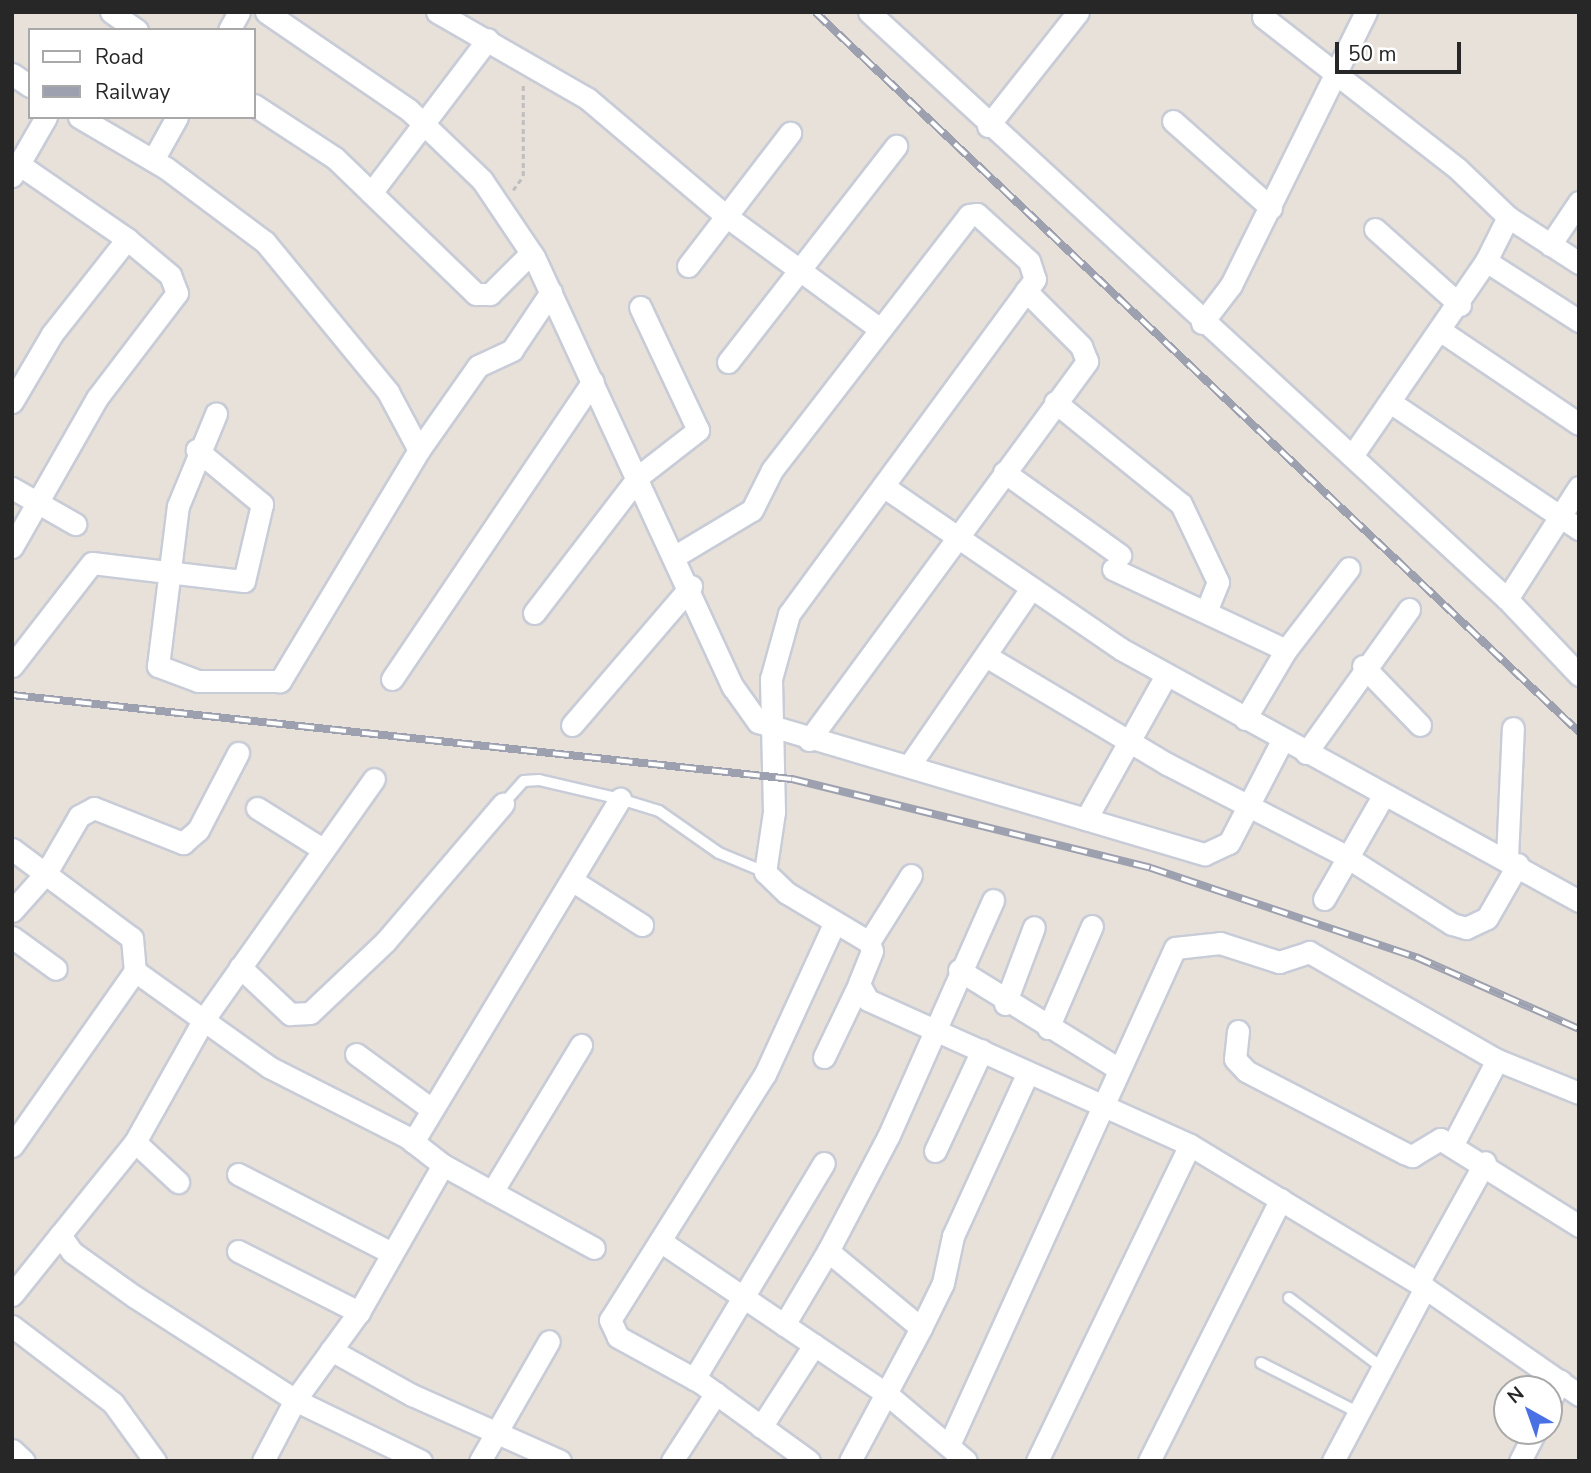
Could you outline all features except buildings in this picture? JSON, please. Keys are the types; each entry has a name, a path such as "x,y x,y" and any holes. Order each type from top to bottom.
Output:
{"street":[{"path":"100,28 110,12 134,28"},
{"path":"230,28 239,12"},
{"path":"266,12 425,125 482,180 531,253 551,292 677,555 737,694 758,722 775,731 909,766 1213,855 1229,843 1247,803 1283,739"},
{"path":"438,12 524,57 588,99 726,216 880,329"},
{"path":"869,12 1202,323 1507,599 1579,675"},
{"path":"988,126 1078,12"},
{"path":"1202,323 1231,285 1366,13"},
{"path":"1263,17 1336,70 1508,217 1579,263"},
{"path":"371,193 425,125 488,38"},
{"path":"12,74 28,85"},
{"path":"256,105 335,158 477,294 490,294 531,253"},
{"path":"12,547 96,398 174,300 170,275 127,239 16,170 45,119"},
{"path":"82,119 153,160 265,242 388,392 419,450"},
{"path":"153,160 176,119"},
{"path":"1172,121 1271,208"},
{"path":"688,266 790,133"},
{"path":"729,362 798,268 897,146"},
{"path":"1550,245 1579,202"},
{"path":"677,555 752,510 772,470 880,329 974,213 1033,266 1035,279 1026,292 789,614 771,679 775,731 765,872 835,922 869,942 872,951 824,1056"},
{"path":"1352,456 1460,305 1508,217"},
{"path":"1375,229 1460,305"},
{"path":"12,402 52,334 127,239"},
{"path":"1486,261 1579,321"},
{"path":"216,414 197,450 178,506 158,666 163,673 198,681 280,681 419,450 478,366 512,350 551,292"},
{"path":"809,740 1087,361 1086,353 1026,292"},
{"path":"534,613 639,476 698,430 640,307"},
{"path":"1441,331 1579,424"},
{"path":"392,679 593,381"},
{"path":"1055,402 1181,504 1218,582 1206,612"},
{"path":"1390,402 1579,529"},
{"path":"12,666 92,563 170,576 244,581 262,516 258,499 197,450"},
{"path":"1004,472 1116,562 1206,612 1286,650"},
{"path":"883,486 1030,590 1166,675 1383,796 1512,861 1579,901"},
{"path":"1507,599 1579,486"},
{"path":"12,488 75,524"},
{"path":"1245,719 1286,650 1349,568"},
{"path":"572,725 691,586"},
{"path":"909,766 1030,590"},
{"path":"1306,752 1363,666 1409,609"},
{"path":"986,656 1129,741 1346,856 1466,928 1487,918 1512,861 1513,728"},
{"path":"1363,666 1420,724"},
{"path":"1086,819 1166,675"},
{"path":"12,911 46,873 79,816 94,808 183,843 198,830 239,753"},
{"path":"12,1295 135,1142 204,1019 321,848 374,779"},
{"path":"1324,899 1346,856 1383,796"},
{"path":"413,1142 430,1108 573,881 620,799"},
{"path":"240,967 290,1014 310,1013 385,942 503,804"},
{"path":"257,808 321,848"},
{"path":"12,849 132,938 135,971 12,1146"},
{"path":"869,942 911,875"},
{"path":"573,881 642,925"},
{"path":"784,1325 828,1251 888,1135 932,1027 993,900"},
{"path":"809,1461 786,1455 761,1427 716,1393 612,1330 614,1311 663,1243 765,1074 835,922"},
{"path":"1048,1028 1092,926"},
{"path":"1005,1004 1034,927"},
{"path":"12,937 56,968"},
{"path":"948,1445 1098,1106 1175,948 1220,943 1279,962 1309,952 1497,1060 1579,1093"},
{"path":"959,970 1005,1004 1116,1068"},
{"path":"135,971 287,1079 321,1090 413,1142 443,1165 594,1248"},
{"path":"859,984 869,1000 1098,1106 1190,1145 1422,1286 1551,1375"},
{"path":"1238,1031 1235,1059 1246,1071 1412,1156 1440,1139 1485,1162 1579,1226"},
{"path":"492,1192 581,1045"},
{"path":"935,1151 982,1050"},
{"path":"356,1054 430,1108"},
{"path":"1452,1146 1497,1060"},
{"path":"850,1461 888,1395 943,1283 953,1236 1028,1072"},
{"path":"135,1142 178,1181"},
{"path":"1037,1461 1190,1145"},
{"path":"1333,1461 1485,1162"},
{"path":"694,1379 824,1163"},
{"path":"263,1461 295,1400 359,1312 443,1165"},
{"path":"238,1174 392,1253"},
{"path":"1149,1461 1281,1199"},
{"path":"60,1235 72,1252 135,1297 295,1400 421,1461"},
{"path":"663,1243 888,1395 966,1461"},
{"path":"238,1251 359,1312"},
{"path":"828,1251 921,1328"},
{"path":"12,1325 113,1403 155,1461"},
{"path":"480,1461 549,1340"},
{"path":"761,1427 814,1345"},
{"path":"331,1350 555,1460"},
{"path":"1563,1383 1579,1395"},
{"path":"672,1461 716,1393"},
{"path":"1520,1461 1528,1445"},
{"path":"12,1450 24,1461"}],"lane":[{"path":"503,804 524,781 539,780 620,799 659,811 719,853 765,872"},
{"path":"1289,1298 1380,1366"},
{"path":"1261,1363 1357,1412"}],"path":[{"path":"501,208 523,176 524,57"}],"railway":[{"path":"815,12 1579,732"},
{"path":"12,695 792,779 1151,868 1416,957 1579,1029"}]}
